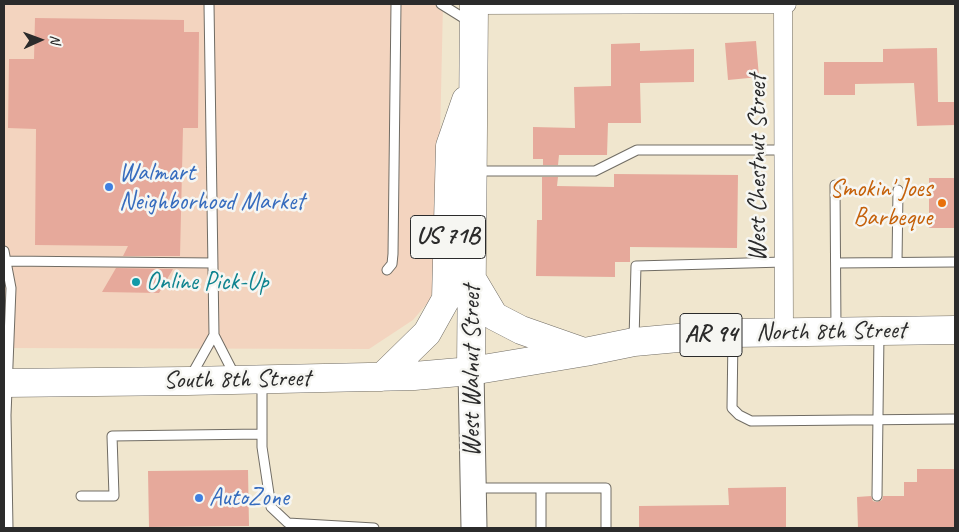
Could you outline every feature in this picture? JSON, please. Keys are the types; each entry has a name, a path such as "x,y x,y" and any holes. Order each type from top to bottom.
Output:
{"main road":[{"name":"West Walnut Street","path":"474,11 470,371 474,528"},
{"name":"US 71B","path":"382,377 427,333 446,299 450,146 474,76"},
{"path":"471,279 494,316 521,330 585,352"},
{"name":"North 8th Street","path":"470,371 634,342 733,333 955,330"},
{"name":"South 8th Street","path":"6,382 188,382 414,376 470,371"}],"street":[{"name":"West Chestnut Street","path":"783,4 784,332"},
{"path":"474,11 788,4"}],"lane":[{"path":"188,382 214,334 209,4"},
{"path":"387,270 392,264 393,254 396,4"},
{"path":"441,4 474,11"},
{"path":"472,172 595,171 637,150 783,150"},
{"path":"835,185 836,331"},
{"path":"897,262 898,190"},
{"path":"8,528 5,450 6,382 11,288 5,256 213,263"},
{"path":"634,342 636,266 784,262"},
{"path":"836,263 955,262"},
{"path":"877,496 879,330"},
{"path":"733,333 732,408 739,415 751,421 955,419"},
{"path":"214,334 249,380 262,434 262,447 271,507 288,524 374,528"},
{"path":"81,496 114,496 112,436 262,434"},
{"path":"474,488 606,488 606,528"},
{"path":"541,488 542,528"}],"shaded area":[{"path":"4,4 443,4 437,271 430,300 413,320 369,349 4,348"}],"building":[{"name":"Walmart Neighborhood Market","path":"35,18 184,20 184,32 199,32 198,128 183,128 180,256 123,256 128,246 35,245 36,129 8,128 9,59 34,59"},
{"path":"756,41 759,77 728,80 725,43"},
{"path":"640,43 640,51 694,49 694,82 640,83 641,123 608,123 607,155 559,155 558,165 543,165 543,159 533,159 533,127 575,128 574,87 611,86 611,44"},
{"path":"937,48 938,102 955,102 955,125 917,126 914,83 855,84 855,95 824,95 824,62 883,62 883,49"},
{"path":"614,174 738,175 737,248 630,247 630,262 615,262 615,277 536,276 537,220 542,220 542,177 558,177 557,186 614,187"},
{"name":"Smokin' Joes Barbeque","path":"929,178 955,178 955,228 929,228"},
{"name":"Online Pick-Up","path":"116,268 173,269 159,293 102,292"},
{"path":"917,469 955,469 955,528 858,528 857,497 871,496 873,501 877,502 882,500 883,496 904,496 904,482 917,482"},
{"name":"AutoZone","path":"248,470 249,526 149,527 148,471"},
{"path":"786,487 786,528 639,528 639,506 729,505 728,488"}],"place":[{"name":"Walmart Neighborhood Market","path":"109,187"},
{"name":"Smokin' Joes Barbeque","path":"942,203"},
{"name":"Online Pick-Up","path":"136,282"},
{"name":"AutoZone","path":"199,498"}]}
